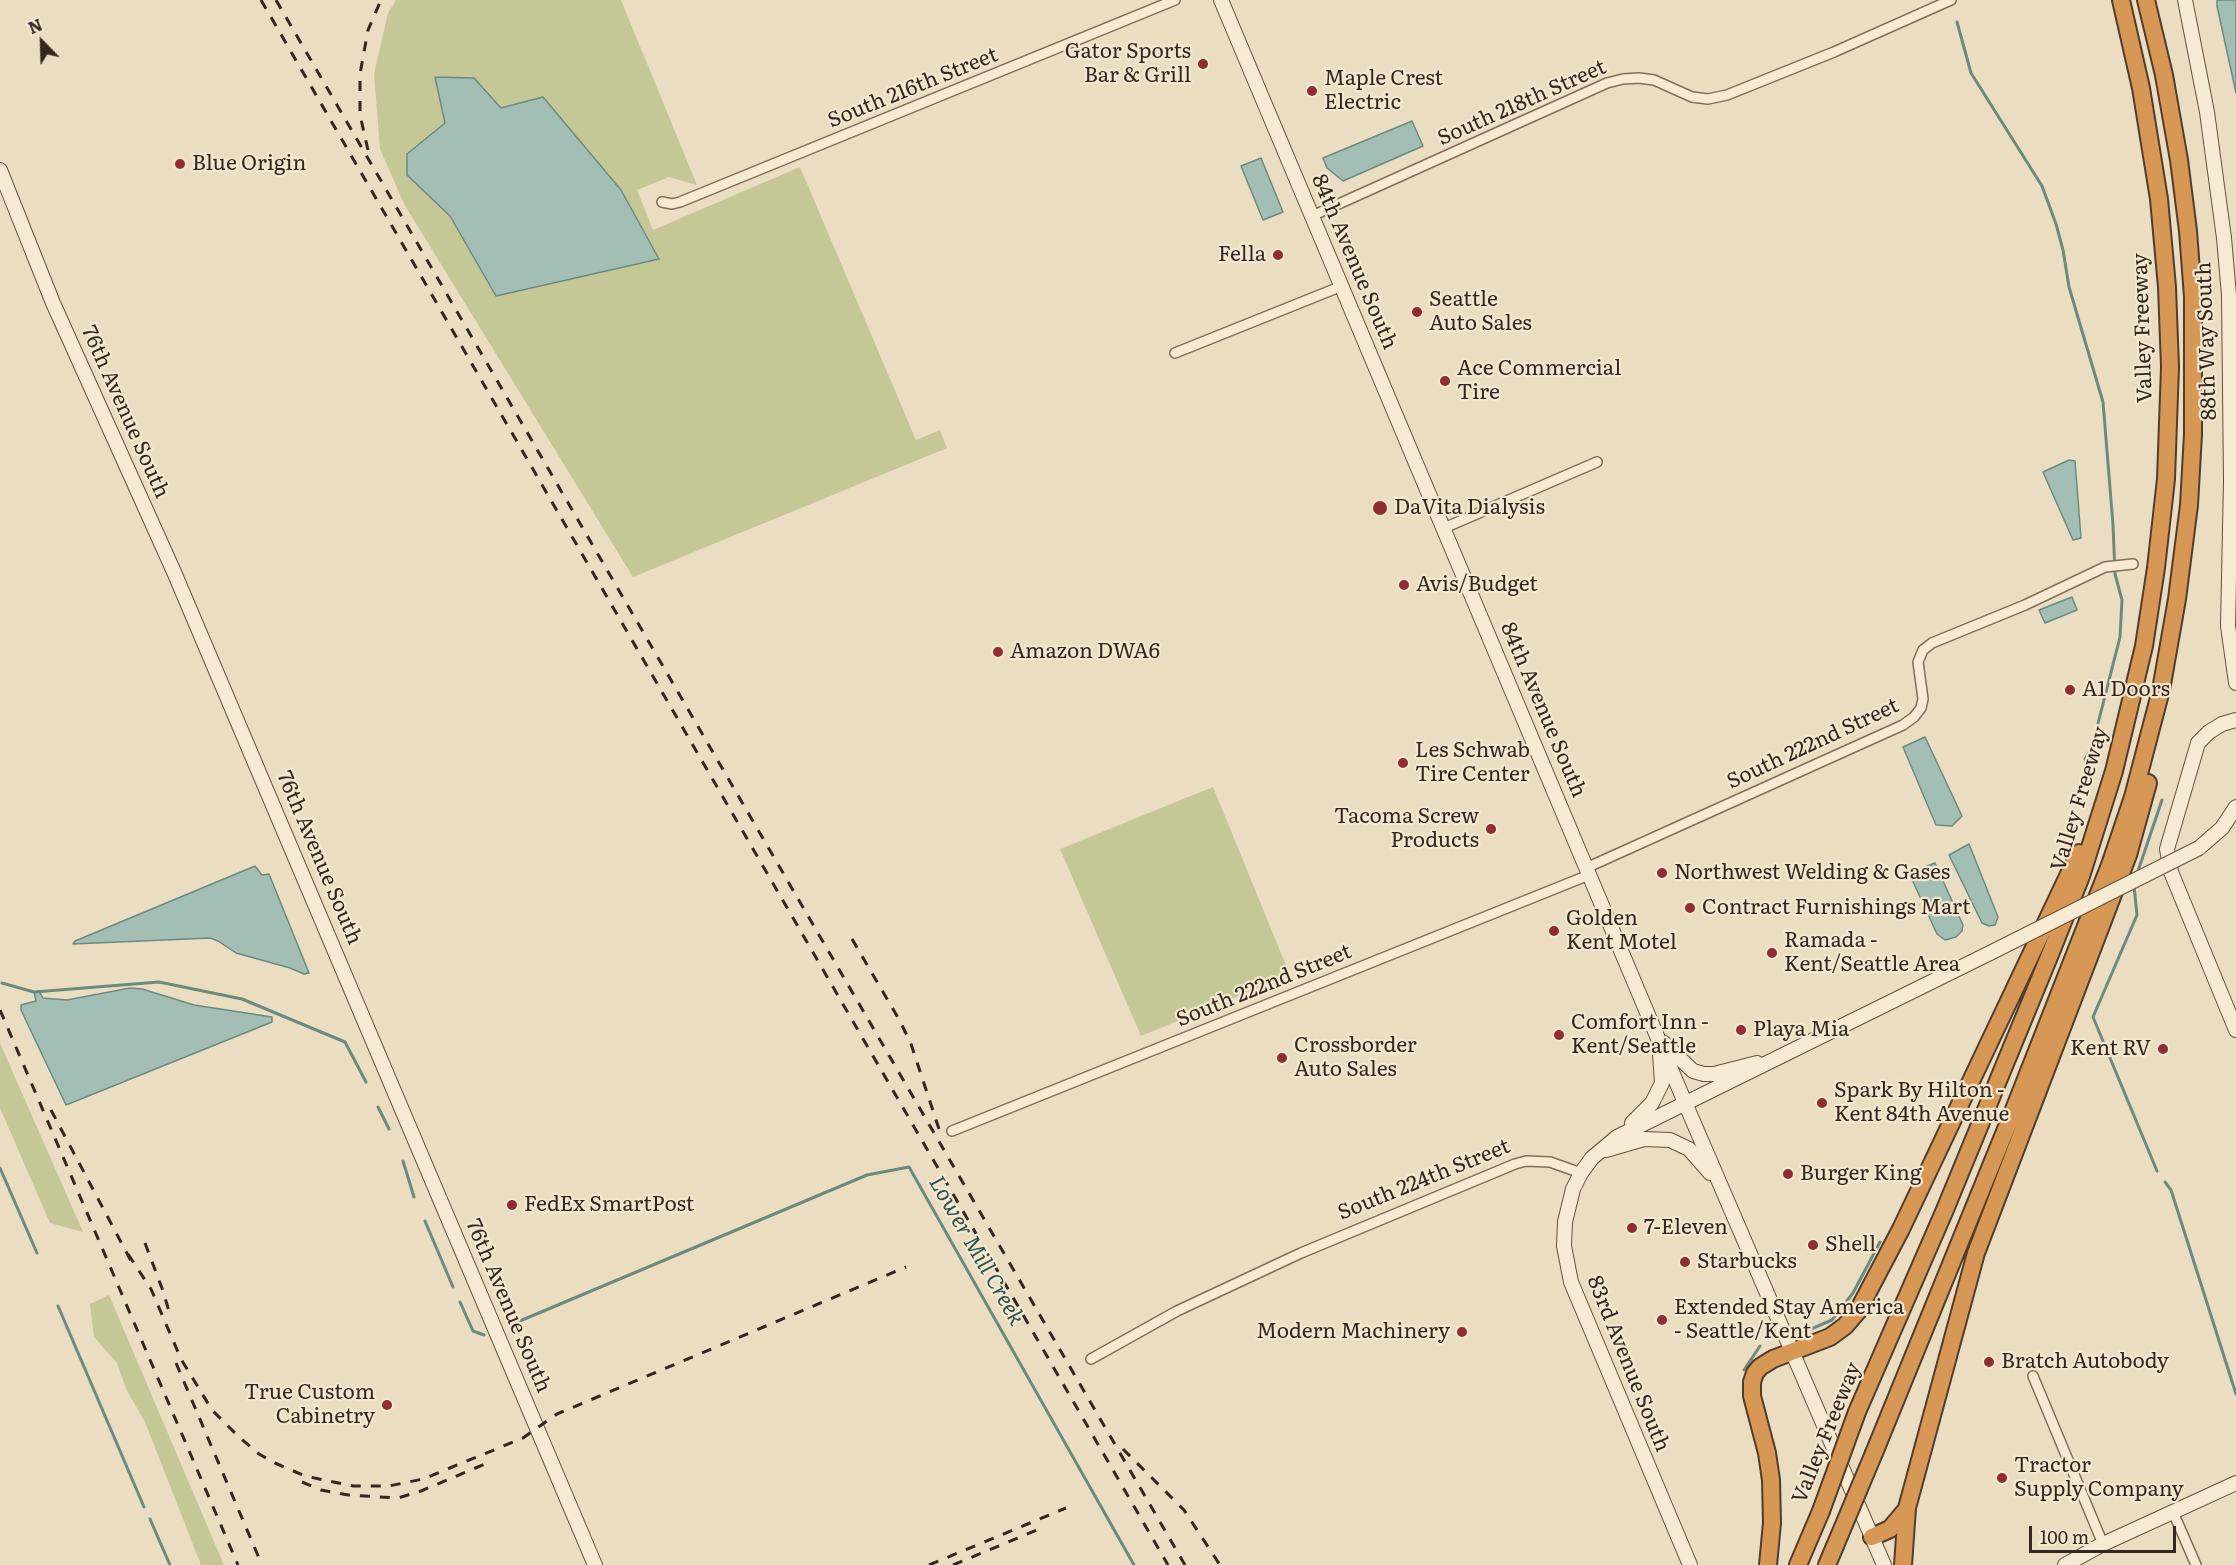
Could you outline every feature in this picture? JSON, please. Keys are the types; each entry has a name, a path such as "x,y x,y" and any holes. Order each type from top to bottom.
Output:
{"highway":[{"name":"Valley Freeway","path":"1798,1565 1821,1511 1857,1412 1948,1202 2081,876 2126,726 2144,646 2166,478 2170,367 2167,287 2159,199 2141,88 2121,0"},
{"path":"1827,1565 2019,1097 2106,875 2133,797 2161,690 2177,599 2189,505 2193,434 2194,332 2188,231 2179,160 2164,75 2146,0"},
{"path":"1903,1565 1907,1508 1976,1253 2128,855 2157,751 2161,690"},
{"path":"1768,1565 1772,1522 1771,1480 1767,1453 1752,1396 1752,1382 1760,1367 1773,1359 1793,1353 1838,1331 1852,1318 1866,1297 1906,1218 2107,793"},
{"path":"1872,1537 1890,1529 1907,1508"}],"street":[{"name":"South 216th Street","path":"663,202 672,204 680,202 1175,0"},
{"name":"84th Avenue South","path":"1221,0 1686,1104 1884,1565"},
{"name":"South 218th Street","path":"1312,216 1607,83 1639,78 1654,80 1692,97 1708,99 1727,95 1834,52 1951,0"},
{"name":"88th Way South","path":"2184,0 2207,112 2224,238 2229,295 2231,481 2228,626 2236,683"},
{"name":"76th Avenue South","path":"0,170 53,303 174,572 595,1565"},
{"path":"1174,353 1342,286"},
{"path":"1444,528 1596,462"},
{"name":"South 222nd Street","path":"952,1131 1588,871 1903,725 1921,708 1923,699 1918,662 1923,650 1942,639 2025,605 2105,567 2133,564"},
{"path":"2236,720 2222,724 2198,743 2167,849 2171,872 2236,1030"},
{"path":"1617,1137 2199,848 2222,828 2236,807"},
{"path":"1658,1037 1693,1071 1704,1074 1714,1074 1785,1055"},
{"path":"1581,1173 1597,1153 1647,1109 1662,1083 1658,1037"},
{"path":"1597,1153 1644,1139 1674,1141 1694,1154 1723,1189"},
{"name":"South 224th Street","path":"1091,1359 1177,1311 1301,1252 1515,1164 1526,1161 1550,1162 1581,1173"},
{"name":"83rd Avenue South","path":"1581,1173 1573,1189 1565,1218 1564,1246 1571,1282 1690,1565"},
{"path":"2033,1376 2103,1544"},
{"path":"2065,1565 2103,1544 2236,1483"},
{"path":"2173,1512 2196,1565"}],"green space":[{"path":"396,0 621,0 697,185 669,177 637,190 653,230 800,167 916,440 940,430 947,448 633,577 404,204 380,149 374,74 388,13"},
{"path":"1213,787 1290,975 1141,1036 1060,849"},
{"path":"0,1043 83,1232 50,1223 0,1108"},
{"path":"109,1295 224,1565 201,1565 145,1422 126,1389 117,1363 94,1337 90,1304"}],"water":[{"path":"2217,0 2236,0 2236,93 2217,6"},
{"path":"435,77 474,78 501,108 543,97 621,190 659,259 496,296 450,216 407,175 407,154 445,123"},
{"path":"1412,121 1423,146 1343,181 1327,168 1323,158"},
{"path":"1261,158 1283,212 1263,220 1241,166"},
{"path":"2069,460 2075,461 2081,538 2073,540 2043,472"},
{"path":"2072,597 2077,610 2045,623 2039,610"},
{"path":"1925,737 1962,816 1952,826 1936,825 1903,747"},
{"path":"1969,844 1998,917 1995,925 1989,926 1982,923 1949,855"},
{"path":"1935,863 1963,925 1962,931 1956,937 1945,940 1937,934 1909,873"},
{"path":"255,866 262,875 269,874 309,973 304,974 236,953 210,938 73,944 75,941"},
{"path":"130,988 142,989 194,1005 272,1017 272,1022 66,1105 21,1010 21,1005 36,1001 34,992 39,991 43,998 67,1000"}],"waterway":[{"path":"1957,22 1971,73 2042,186 2056,224 2069,287 2103,402 2115,574 2122,600 2120,637 2092,747 2085,759 2089,766"},
{"path":"2137,874 2162,800"},
{"path":"2134,886 2137,915 2093,1017 2157,1171"},
{"name":"Lower Mill Creek","path":"2,983 34,992 159,982 242,999 345,1042 366,1082"},
{"name":"Lower Mill Creek","path":"378,1107 389,1129"},
{"name":"Lower Mill Creek","path":"403,1161 414,1197"},
{"name":"Lower Mill Creek","path":"515,1323 867,1175 909,1167 1134,1565"},
{"path":"0,1168 37,1253"},
{"path":"2165,1182 2171,1190 2236,1394"},
{"name":"Lower Mill Creek","path":"425,1221 453,1287"},
{"path":"1811,1329 1832,1320 1853,1293 1880,1242"},
{"name":"Lower Mill Creek","path":"460,1302 473,1331 484,1335"},
{"path":"58,1306 144,1507"},
{"path":"1744,1370 1760,1346"},
{"path":"150,1519 170,1565"}],"railway":[{"path":"261,0 1168,1565"},
{"path":"276,0 1185,1565"},
{"path":"368,150 360,115 360,74 368,30 381,0"},
{"path":"852,939 911,1044 940,1132"},
{"path":"0,1010 238,1565"},
{"path":"51,1110 131,1261"},
{"path":"145,1243 171,1318"},
{"path":"128,1254 151,1289 181,1359 212,1410 259,1454 275,1463 305,1476 353,1486 389,1486 423,1479 523,1438 557,1414 906,1267"},
{"path":"176,1363 262,1565"},
{"path":"1123,1449 1184,1510 1220,1565"},
{"path":"302,1482 321,1490 348,1495 398,1498 421,1491 492,1461"},
{"path":"929,1565 1066,1508"},
{"path":"953,1565 1037,1530"}],"place":[{"name":"Gator Sports Bar & Grill","path":"1203,64"},
{"name":"Maple Crest Electric","path":"1312,91"},
{"name":"Blue Origin","path":"180,164"},
{"name":"Fella","path":"1278,255"},
{"name":"Seattle Auto Sales","path":"1417,312"},
{"name":"Ace Commercial Tire","path":"1445,381"},
{"name":"DaVita Dialysis","path":"1380,508"},
{"name":"Avis/Budget","path":"1404,585"},
{"name":"Amazon DWA6","path":"998,652"},
{"name":"A1 Doors","path":"2070,690"},
{"name":"Les Schwab Tire Center","path":"1403,763"},
{"name":"Tacoma Screw Products","path":"1491,829"},
{"name":"Northwest Welding & Gases","path":"1662,873"},
{"name":"Contract Furnishings Mart","path":"1690,908"},
{"name":"Golden Kent Motel","path":"1554,931"},
{"name":"Ramada - Kent/Seattle Area","path":"1772,953"},
{"name":"Playa Mia","path":"1741,1030"},
{"name":"Comfort Inn - Kent/Seattle","path":"1559,1035"},
{"name":"Kent RV","path":"2163,1049"},
{"name":"Crossborder Auto Sales","path":"1282,1058"},
{"name":"Spark By Hilton - Kent 84th Avenue","path":"1822,1103"},
{"name":"Burger King","path":"1788,1174"},
{"name":"FedEx SmartPost","path":"512,1205"},
{"name":"7-Eleven","path":"1632,1228"},
{"name":"Shell","path":"1813,1245"},
{"name":"Starbucks","path":"1685,1262"},
{"name":"Extended Stay America - Seattle/Kent","path":"1662,1320"},
{"name":"Modern Machinery","path":"1462,1332"},
{"name":"Bratch Autobody","path":"1989,1362"},
{"name":"True Custom Cabinetry","path":"387,1405"},
{"name":"Tractor Supply Company","path":"2002,1478"}]}
